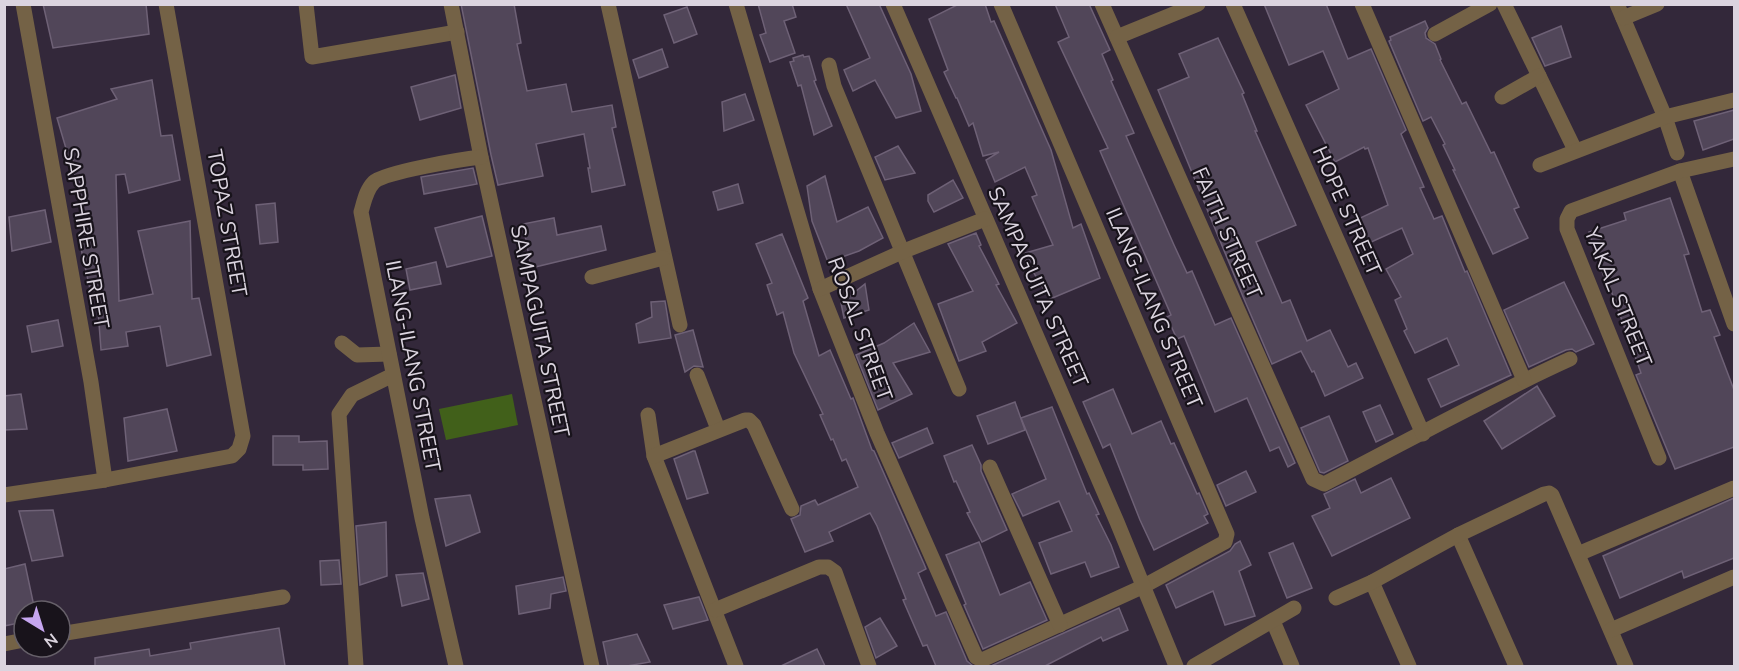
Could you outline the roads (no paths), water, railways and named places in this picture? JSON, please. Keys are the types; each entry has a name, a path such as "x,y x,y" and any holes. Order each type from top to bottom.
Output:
{"street":[{"name":"SAPPHIRE STREET","path":"23,4 91,382 105,480"},
{"name":"TOPAZ STREET","path":"105,480 232,456 239,449 243,436 166,4"},
{"path":"306,4 312,57 457,32"},
{"name":"SAMPAGUITA STREET","path":"452,4 481,158 592,666"},
{"path":"608,4 663,258 680,325"},
{"name":"ROSAL STREET","path":"736,4 820,288 877,433 976,657"},
{"name":"SAMPAGUITA STREET","path":"893,4 1117,522 1176,666"},
{"name":"ILANG-ILANG STREET","path":"976,657 982,660 1142,587 1225,542 1227,534 1000,4"},
{"name":"FAITH STREET","path":"1102,4 1313,479 1324,484 1423,434"},
{"path":"1116,37 1198,4"},
{"name":"HOPE STREET","path":"1233,4 1423,434"},
{"path":"1362,4 1524,380"},
{"path":"1435,34 1490,4"},
{"path":"1504,4 1575,150"},
{"path":"1657,4 1620,11 1665,117 1677,153"},
{"path":"829,65 834,86 959,389"},
{"path":"1502,97 1539,76"},
{"path":"1540,165 1665,117 1734,100"},
{"name":"ILANG-ILANG STREET","path":"456,666 388,354 362,212 367,194 375,180 418,168 481,158"},
{"name":"YAKAL STREET","path":"1659,458 1567,229 1567,219 1572,211 1680,171 1734,159"},
{"path":"1680,171 1734,324"},
{"path":"820,288 903,251 985,219"},
{"path":"592,277 663,258"},
{"path":"342,343 357,355 388,354"},
{"path":"1423,434 1524,380 1570,359"},
{"path":"356,666 339,414 352,395 393,375"},
{"path":"698,375 718,429"},
{"path":"648,415 654,456 736,666"},
{"path":"654,456 718,429 749,420 754,424 792,509"},
{"path":"990,467 1060,625"},
{"path":"4,495 105,480"},
{"path":"1578,554 1734,488"},
{"path":"1336,598 1372,582 1458,535 1544,494 1552,495 1626,666"},
{"path":"1458,535 1516,666"},
{"path":"715,610 819,567 828,567 835,572 868,666"},
{"path":"1611,630 1734,577"},
{"path":"1372,582 1409,666"},
{"path":"72,632 283,597"},
{"path":"1194,666 1294,608"},
{"path":"1273,621 1292,666"}]}
